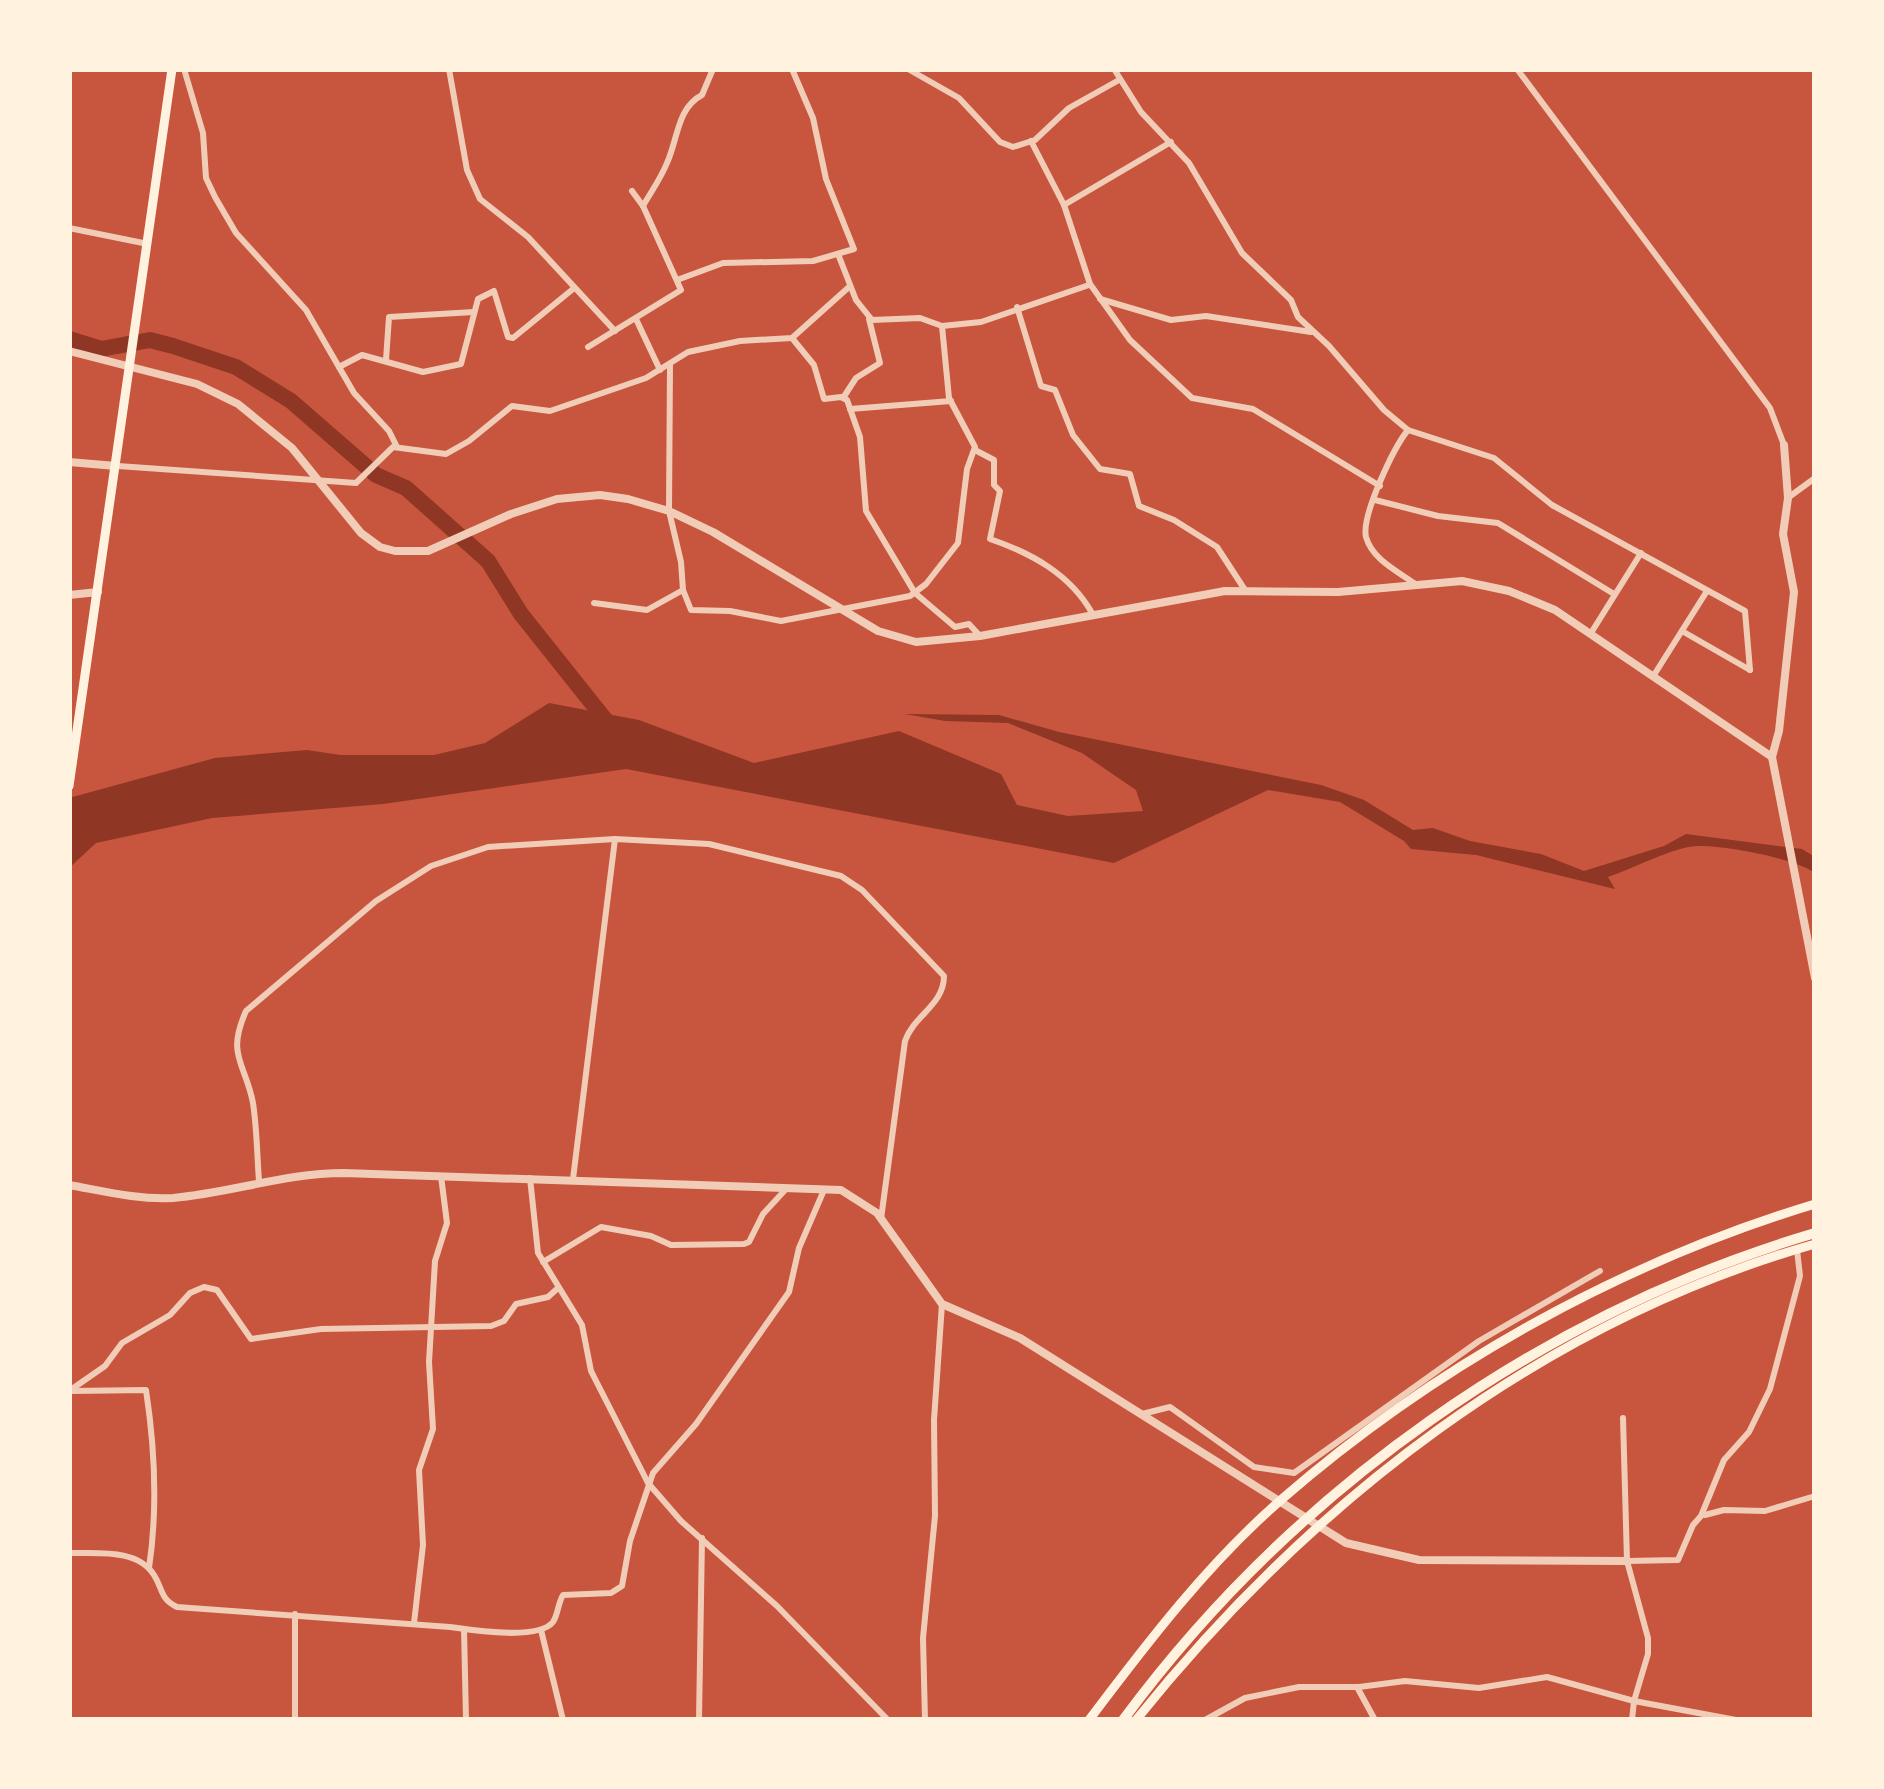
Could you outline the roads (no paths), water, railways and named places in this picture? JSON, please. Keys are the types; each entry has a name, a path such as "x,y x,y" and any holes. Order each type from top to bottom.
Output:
{"highway":[{"path":"1123,1720 1240,1582 1329,1499 1422,1426 1523,1360 1596,1321 1689,1278 1815,1233"}],"main road":[{"path":"69,786 172,69"},
{"path":"1089,1720 1197,1586 1280,1500 1410,1401 1540,1319 1678,1252 1815,1204"},
{"path":"1136,1720 1238,1600 1318,1524 1431,1433 1545,1359 1682,1292 1815,1244"}],"street":[{"path":"184,69 202,133 206,178 215,197 236,233 306,310 339,367 397,447"},
{"path":"449,69 472,185 480,199 528,237 615,331"},
{"path":"643,206 667,164 680,119 694,98 703,94 713,69"},
{"path":"677,280 723,263 813,260 854,249 826,179 813,118 792,69"},
{"path":"908,69 959,98 1006,146 1031,141 1070,108 1120,80"},
{"path":"1114,69 1141,112 1189,163 1242,253 1291,300 1298,317 1373,400 1408,430 1494,458 1552,506 1745,611 1750,670 1682,631"},
{"path":"1517,69 1769,408 1784,445 1788,498 1783,534 1793,592 1772,757 1815,978"},
{"path":"1031,141 1064,205 1090,284 1130,340 1192,398 1253,409 1380,486"},
{"path":"1064,205 1171,142"},
{"path":"588,347 681,290 632,191"},
{"path":"69,228 148,244"},
{"path":"838,254 849,286 869,319 880,363 856,378 843,398"},
{"path":"869,319 920,318 942,326 981,322 1090,284"},
{"path":"69,462 322,482 362,480 385,453 397,447 446,454 457,450 512,406 550,411 660,371 688,352 792,338 849,286"},
{"path":"339,367 362,355 423,372 461,364 478,299 494,291 508,337 513,338 573,289"},
{"path":"1100,299 1172,320 1206,316 1311,332"},
{"path":"1017,308 1042,386 1055,391 1072,435 1100,469 1130,474 1139,506 1174,520 1217,548 1245,590"},
{"path":"386,360 389,317 475,312"},
{"path":"636,319 660,371"},
{"path":"942,326 951,401 975,450 994,460 994,484 1000,491 990,539 1034,556 1076,587 1092,613"},
{"path":"792,338 814,365 824,399 843,398"},
{"path":"69,351 197,384 238,404 278,433 361,532 380,547 395,551 428,551 557,499 600,495 669,511 713,532 878,631 916,642 980,636 1194,594 1338,592 1462,581 1555,610 1772,757"},
{"path":"670,364 669,511 691,610 730,610 781,621 845,612 915,593 958,543 975,450"},
{"path":"843,398 865,466 866,512 915,593 946,622 955,627 969,624 980,636"},
{"path":"850,409 951,401"},
{"path":"1408,430 1365,528 1372,550 1414,584"},
{"path":"1788,498 1815,478"},
{"path":"1375,500 1438,516 1498,523 1614,594"},
{"path":"1591,633 1641,553"},
{"path":"593,603 646,610 683,590"},
{"path":"1654,675 1707,591"},
{"path":"69,595 99,592"},
{"path":"573,1179 615,838"},
{"path":"259,1181 254,1111 235,1049 246,1011 376,901 431,866 488,847 615,838 709,844 841,875 862,890 944,976 944,990 911,1023 905,1041 881,1220"},
{"path":"69,1186 173,1198 322,1173 825,1188 853,1196 881,1220 942,1304 1005,1330 1346,1543 1419,1560 1678,1560 1724,1460 1749,1432 1770,1389 1800,1276 1796,1249"},
{"path":"414,1624 423,1545 419,1470 434,1429 435,1261 447,1222 441,1176"},
{"path":"530,1178 535,1236 543,1262 582,1325 591,1371 648,1484 777,1606 887,1720"},
{"path":"543,1262 601,1227 671,1245 744,1244 789,1186"},
{"path":"69,1391 140,1388 147,1394 156,1476 149,1568 163,1597 176,1607 414,1624 476,1633 541,1630 554,1621 563,1595 610,1593 622,1586 648,1484 789,1292 799,1248 825,1188"},
{"path":"1138,1414 1170,1407 1254,1468 1294,1473 1480,1341 1600,1271"},
{"path":"69,1391 105,1366 122,1343 170,1315 190,1293 203,1287 217,1290 251,1339 321,1329 497,1325 516,1304 548,1297 558,1288"},
{"path":"925,1720 923,1638 934,1516 938,1311 942,1304"},
{"path":"1623,1418 1627,1561 1648,1638 1632,1720"},
{"path":"1702,1516 1712,1511 1765,1511 1815,1496"},
{"path":"699,1720 702,1537"},
{"path":"69,1553 124,1555 149,1568"},
{"path":"295,1614 295,1720"},
{"path":"464,1629 466,1720"},
{"path":"541,1630 563,1720"},
{"path":"1205,1720 1269,1691 1406,1681 1479,1688 1547,1677 1634,1701 1736,1720"},
{"path":"1357,1688 1375,1720"}],"waterway":[{"path":"69,339 101,349 150,340 173,346 236,367 291,401 376,475 406,488 488,561 521,614 615,732"}]}
